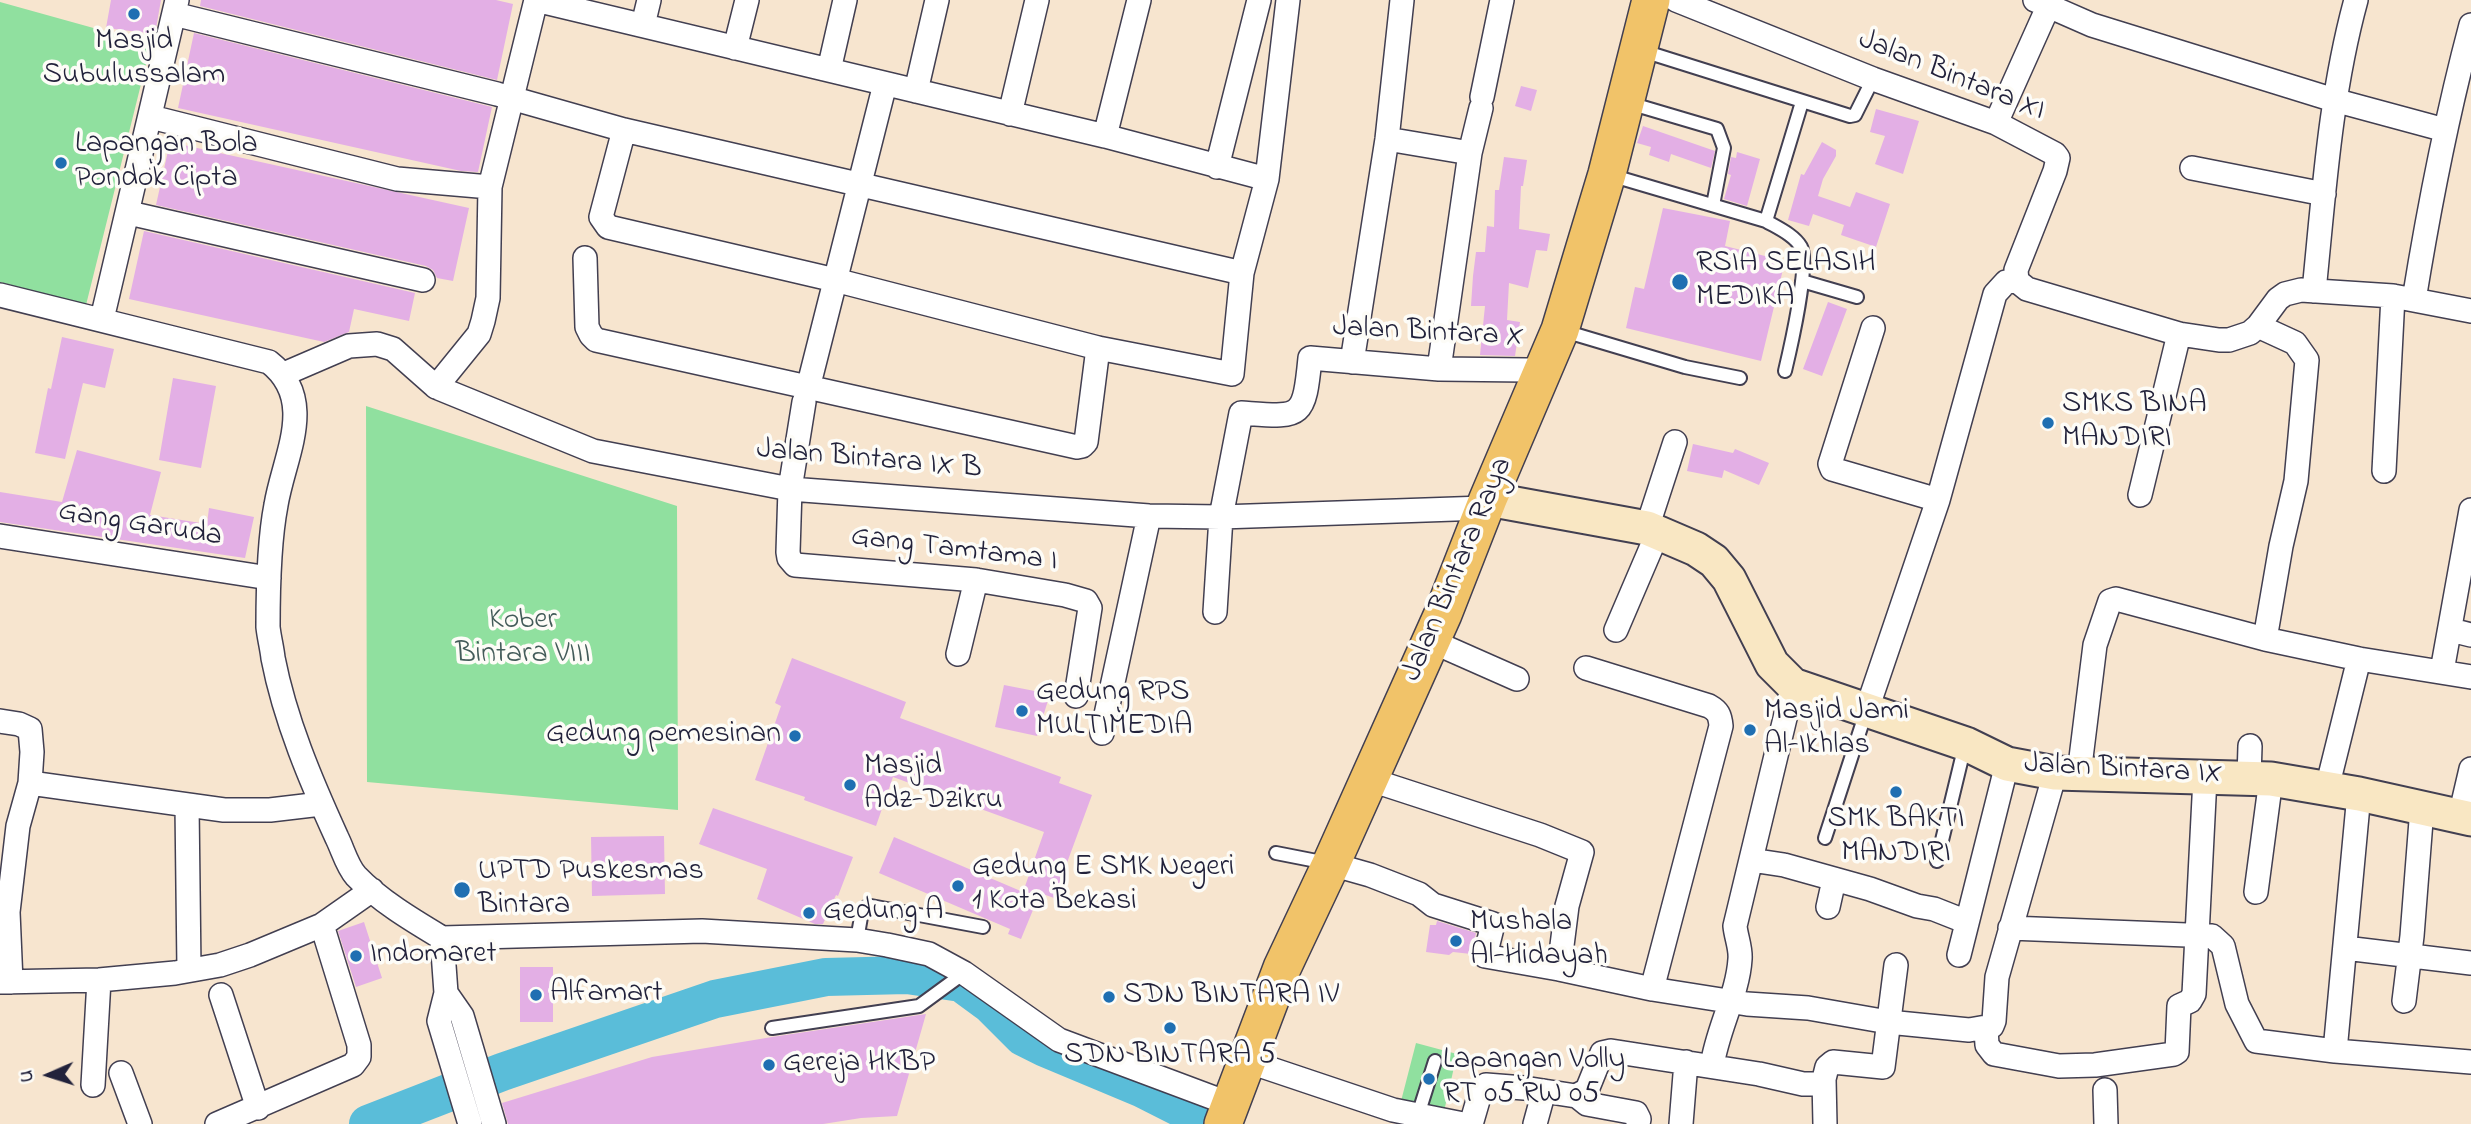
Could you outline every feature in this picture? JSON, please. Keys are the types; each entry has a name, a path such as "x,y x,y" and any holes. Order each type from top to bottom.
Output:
{"main road":[{"name":"Jalan Bintara Raya","path":"1226,1114 1282,968 1431,641 1560,330 1607,174 1651,0"}],"street":[{"path":"436,387 479,334 483,321 488,298 490,187 536,0 1105,136 1267,179"},
{"path":"643,25 649,0"},
{"path":"735,48 747,0"},
{"path":"829,70 845,0"},
{"path":"916,91 937,0"},
{"path":"1010,114 1037,0"},
{"path":"1105,136 1139,0"},
{"path":"1217,167 1259,0"},
{"path":"624,130 601,217 608,227 835,280 1098,348 1232,374 1242,273 1267,179 1288,0"},
{"path":"1352,362 1387,139 1402,0"},
{"path":"1439,369 1470,153 1502,0"},
{"name":"Jalan Bintara XI","path":"1676,0 1874,79 1996,123 2051,151 2058,158 2055,171 2016,270 2017,281"},
{"path":"2314,291 2334,100 2344,44 2356,0"},
{"path":"1996,123 2042,4 2092,25 2334,100 2445,130"},
{"path":"102,319 175,7 624,130 1242,273"},
{"path":"2384,471 2403,298 2427,217 2445,130 2461,107 2471,25"},
{"path":"790,489 806,395 885,84"},
{"path":"150,117 397,179 490,187"},
{"path":"1387,139 1470,153"},
{"path":"2192,168 2324,194"},
{"path":"129,212 424,280"},
{"path":"585,258 587,327 596,340 806,395 1077,447 1086,442 1098,348"},
{"path":"1866,712 1938,500 1995,294 2006,282 2017,281 2028,289 2179,334 2205,339 2229,340 2250,333 2285,294 2301,290 2403,298 2471,311"},
{"path":"0,295 269,362 284,374 295,403 295,436 275,505 270,578 268,630 279,689 321,804 355,874 415,922 442,938 702,931 857,940 929,954 1059,1040 1226,1114"},
{"path":"2258,326 2295,343 2307,360 2296,481 2281,546 2265,639"},
{"path":"1873,328 1830,464 1832,469 1938,500"},
{"path":"2140,495 2179,334"},
{"name":"Jalan Bintara IX B","path":"284,374 349,346 377,344 393,349 436,387 593,451 790,489 1149,516 1221,517 1486,503"},
{"name":"Jalan Bintara X","path":"1221,517 1241,413 1282,416 1292,414 1300,408 1306,396 1310,358 1439,369 1528,370 1543,374"},
{"path":"1616,630 1652,530 1675,442"},
{"name":"Gang Tamtama I","path":"790,489 788,552 795,565 975,580 1086,601 1089,604 1076,696"},
{"name":"Jalan Bintara IX","path":"1486,503 1652,530 1696,548 1714,561 1729,579 1772,664 1793,685 1966,744 2007,764 2067,773 2205,778 2257,768 2343,791 2466,818"},
{"path":"2442,671 2461,633 2471,510"},
{"path":"1102,733 1149,516"},
{"path":"1215,611 1221,517"},
{"name":"Gang Garuda","path":"1,541 270,578"},
{"path":"958,654 975,580"},
{"path":"1331,864 1370,875 1419,894 1433,905 1493,924 1485,956 1731,1002 1808,1008 1888,1022 1960,1030 1986,1028 1992,1026 1994,1021 1997,977 2010,928 2067,773 2095,645 2110,601 2124,601 2265,639 2359,659 2471,677"},
{"path":"1431,641 1517,679"},
{"path":"2334,1051 2344,948 2343,791 2359,659"},
{"path":"1586,668 1709,706 1720,716 1721,726 1651,989"},
{"path":"1712,1066 1716,1042 1731,1002 1741,958 1735,926 1793,685"},
{"path":"0,721 30,729 32,752 30,783 18,827 8,912 5,982 99,980 220,965 322,925 372,890"},
{"path":"1959,955 2007,764"},
{"path":"2256,892 2257,768"},
{"path":"2466,818 2471,769"},
{"path":"1986,1028 1987,1045 1994,1054 2059,1066 2095,1065 2174,1054 2178,1047 2179,1006 2190,1001 2194,995 2205,778"},
{"path":"1368,779 1527,831 1582,852 1554,969"},
{"path":"30,783 248,812 321,804"},
{"path":"187,805 189,970"},
{"path":"2404,1001 2411,954 2422,808"},
{"path":"1751,860 1870,889 1967,922"},
{"path":"1828,907 1834,880"},
{"path":"217,1124 353,1065 359,1057 359,1045 322,925"},
{"path":"2010,928 2212,936 2223,946 2237,1004 2256,1041 2334,1051 2471,1062"},
{"path":"442,938 446,993 439,1021 457,1076 481,1118"},
{"path":"2344,948 2471,963"},
{"path":"1825,1124 1824,1079 1827,1067 1833,1062 1883,1068 1896,965"},
{"path":"93,1085 99,980"},
{"path":"446,993 462,1016 479,1068 481,1118"},
{"path":"221,995 258,1108"},
{"path":"1577,1096 1587,1090 1602,1053 1611,1051 1759,1074 1803,1084 1819,1084 1824,1079"},
{"path":"1247,1061 1393,1110 1464,1124 1472,1121 1480,1090 1486,1085 1577,1096 1587,1104 1636,1113 1638,1124"},
{"path":"1681,1124 1686,1062"},
{"path":"121,1073 140,1124"},
{"path":"2105,1090 2106,1124"},
{"path":"1535,1124 1544,1091"}],"lane":[{"path":"1639,49 1850,116 1855,115 1874,79"},
{"path":"1625,102 1717,129 1724,148 1713,205"},
{"path":"1766,221 1802,102"},
{"path":"1607,174 1766,221 1783,230 1801,247 1802,281 1785,371"},
{"path":"1802,281 1857,297"},
{"path":"1560,330 1685,368 1740,378"},
{"path":"1825,838 1866,712"},
{"path":"1937,861 1966,744"},
{"path":"1276,853 1331,864"},
{"path":"857,940 861,917 866,907 871,906 982,927"},
{"path":"772,1028 919,1006 960,976"},
{"path":"1418,1115 1435,1061"}],"green space":[{"name":"Lapangan Bola Pondok Cipta","path":"0,2 151,44 86,305 0,282"},
{"name":"Kober Bintara VIII","path":"366,406 677,506 678,810 367,782"},
{"name":"Lapangan Volly RT 05 RW 05","path":"1416,1043 1457,1054 1443,1116 1400,1105"}],"building":[{"name":"Masjid Subulussalam","path":"111,0 161,0 155,34 106,28"},
{"path":"201,0 496,0 513,4 497,80 200,6"},
{"path":"194,33 492,107 478,172 461,171 178,108"},
{"path":"1521,86 1537,90 1531,111 1515,106"},
{"path":"1876,109 1919,121 1903,174 1875,164 1885,136 1870,132"},
{"path":"1643,126 1715,151 1711,168 1671,154 1669,162 1649,155 1651,147 1637,143"},
{"path":"170,142 469,208 453,281 437,278 433,270 426,266 156,205"},
{"path":"1822,142 1836,150 1836,156 1823,179 1818,196 1850,207 1856,192 1890,204 1876,247 1841,235 1844,225 1813,214 1809,226 1788,220 1801,174 1804,175"},
{"path":"1737,152 1760,159 1747,206 1724,199 1731,175 1728,174 1731,157 1736,158"},
{"path":"1504,157 1527,160 1521,186 1519,229 1550,234 1547,251 1536,250 1528,288 1509,283 1507,320 1520,322 1515,356 1480,355 1485,306 1471,306 1473,276 1476,252 1485,252 1487,226 1494,227 1495,190 1499,190"},
{"path":"1663,208 1730,221 1725,246 1785,261 1761,361 1626,328 1635,287 1644,289"},
{"path":"144,231 415,293 409,321 354,309 349,332 324,342 129,299"},
{"path":"1828,302 1847,309 1822,376 1803,369"},
{"path":"62,337 114,349 105,388 83,383 65,459 35,453"},
{"path":"173,378 216,386 201,468 159,460"},
{"path":"1693,444 1733,453 1735,449 1769,463 1759,485 1724,470 1722,478 1687,471"},
{"path":"77,450 161,472 150,515 207,524 209,508 254,517 245,558 0,522 0,492 62,502"},
{"path":"792,658 906,702 900,718 1061,777 1059,783 1092,795 1054,898 1040,893 1021,939 1008,934 1010,929 879,873 894,837 1023,892 1044,832 893,777 876,826 755,780 781,706 775,703"},
{"name":"Gedung RPS MULTIMEDIA","path":"1004,685 1050,694 1037,736 995,727"},
{"path":"713,808 853,857 838,896 836,895 823,924 815,924 757,899 767,869 699,844"},
{"path":"664,836 665,894 592,896 591,837"},
{"name":"Mushala Al-Hidayah","path":"1437,921 1476,933 1471,954 1426,952 1430,925 1436,925"},
{"name":"Indomaret","path":"364,922 382,978 356,987 338,931"},
{"name":"Alfamart","path":"520,967 553,967 553,1022 520,1022"},
{"name":"Gereja HKBP","path":"926,1014 897,1116 823,1124 508,1124 502,1103 652,1057"}],"waterway":[{"path":"368,1124 502,1072 715,999 826,977 907,975 961,983 991,1005 1023,1037 1143,1089 1212,1124"}],"place":[{"name":"Masjid Subulussalam","path":"134,14"},
{"name":"Lapangan Bola Pondok Cipta","path":"61,163"},
{"name":"RSIA SELASIH MEDIKA","path":"1680,282"},
{"name":"SMKS BINA MANDIRI","path":"2048,423"},
{"name":"Gedung RPS MULTIMEDIA","path":"1022,711"},
{"name":"Masjid Jami Al-Ikhlas","path":"1750,730"},
{"name":"Gedung pemesinan","path":"795,736"},
{"name":"Masjid Adz-Dzikru","path":"850,785"},
{"name":"SMK BAKTI MANDIRI","path":"1896,792"},
{"name":"Gedung E SMK Negeri 1 Kota Bekasi","path":"958,886"},
{"name":"UPTD Puskesmas Bintara","path":"462,890"},
{"name":"Gedung A","path":"809,913"},
{"name":"Mushala Al-Hidayah","path":"1456,941"},
{"name":"Indomaret","path":"356,956"},
{"name":"Alfamart","path":"536,995"},
{"name":"SDN BINTARA IV","path":"1109,997"},
{"name":"SDN BINTARA 5","path":"1170,1028"},
{"name":"Gereja HKBP","path":"769,1065"},
{"name":"Lapangan Volly RT 05 RW 05","path":"1429,1079"}]}
